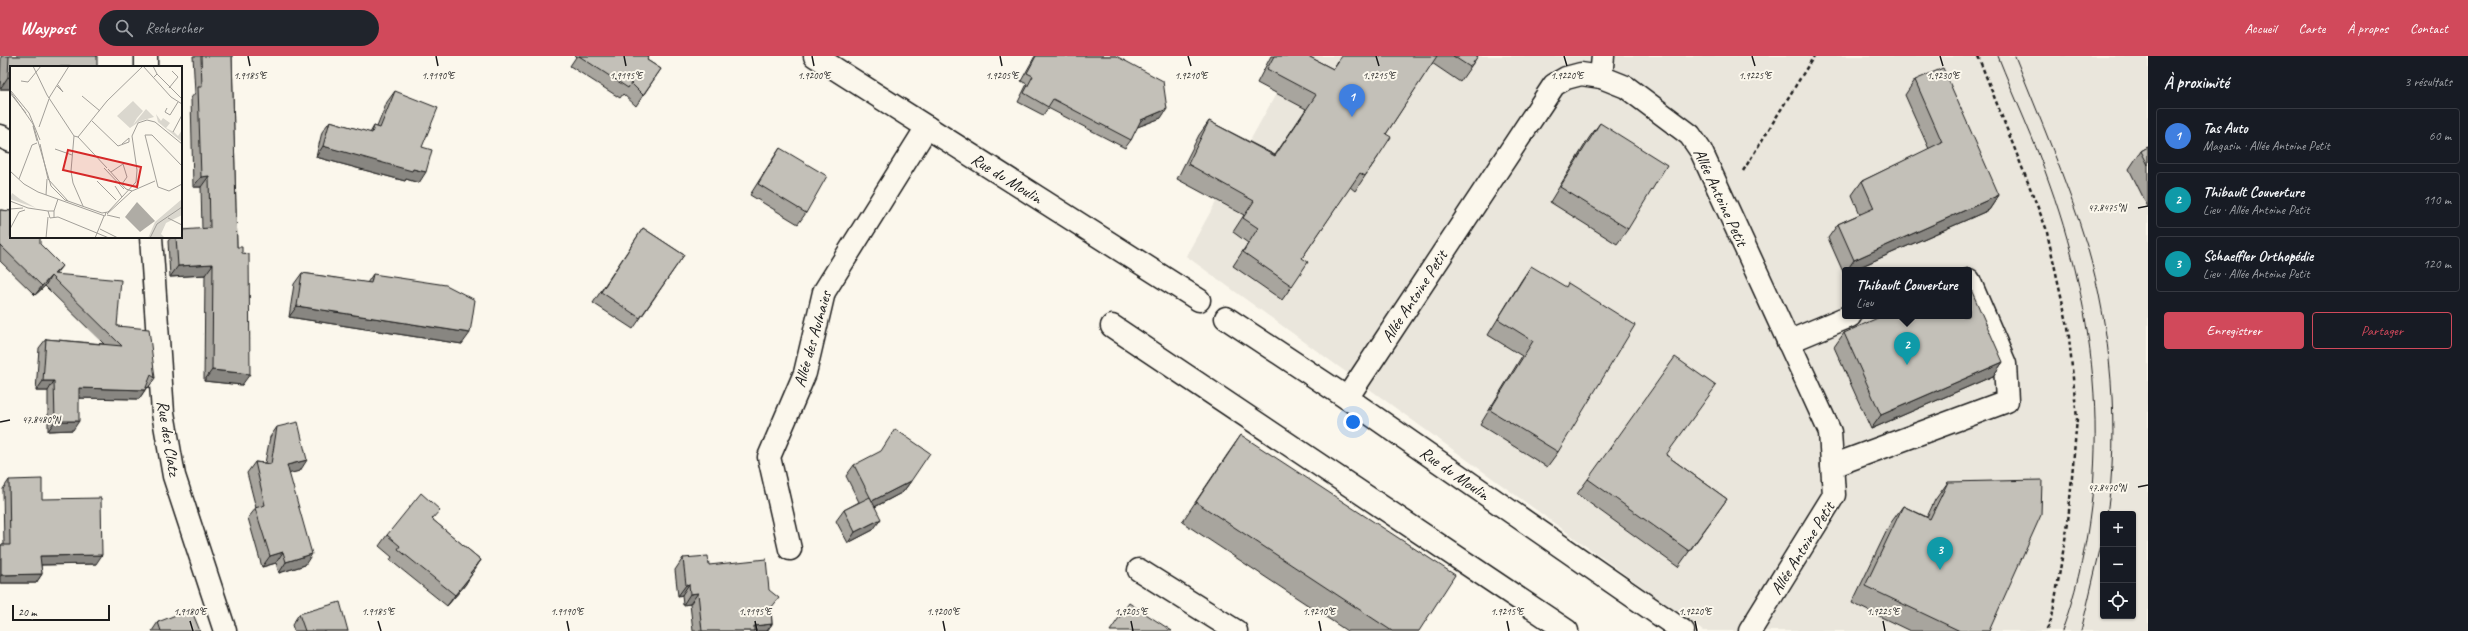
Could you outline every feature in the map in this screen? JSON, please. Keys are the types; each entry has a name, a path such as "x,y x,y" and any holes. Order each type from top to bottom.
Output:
{"street":[{"name":"Rue du Moulin","path":"815,56 1199,300"},
{"name":"Allée Antoine Petit","path":"1347,398 1554,85 1566,78 1602,66 1626,87 1690,135 1701,151 1723,202 1830,432 1834,495 1750,631"},
{"name":"Allée des Aulnaies","path":"790,549 769,457 805,372 824,292 927,127"},
{"path":"0,136 10,141"},
{"name":"Rue des Clatz","path":"151,238 163,414 174,476 225,631"},
{"path":"1832,466 2007,401 2006,364 1972,287"},
{"name":"Rue du Moulin","path":"1226,318 1347,398 1683,631"},
{"path":"1788,342 1843,319"},
{"path":"1112,326 1560,629"},
{"path":"1138,570 1236,631"}],"path":[{"path":"1723,202 1814,56"},
{"path":"1978,56 2046,228 2068,327 2077,419 2068,522 2052,618 2046,631"}],"shaded area":[{"path":"1297,56 2148,56 2148,631 1703,631 1186,256"}],"building":[{"path":"9,56 97,56 97,66 10,66 10,78 8,77"},
{"path":"201,56 232,56 237,247 242,247 242,253 249,254 250,374 212,370 213,264 178,266 176,238 182,238 182,230 210,228 209,176 201,177 198,87 202,87"},
{"path":"579,56 648,56 649,57 647,60 661,69 643,95 631,83 628,88"},
{"path":"1036,56 1116,56 1163,81 1167,109 1141,120 1131,140 1053,99 1048,107 1024,93 1033,76 1027,73"},
{"path":"1274,56 1308,56 1333,69 1342,56 1437,56 1386,134 1391,137 1378,157 1365,176 1360,173 1302,258 1308,262 1292,286 1243,252 1258,228 1243,218 1254,201 1188,164 1209,121 1275,156 1316,95 1267,69"},
{"path":"1453,56 1478,56 1470,67"},
{"path":"1943,68 1999,195 1854,260 1838,224 1874,208 1862,181 1942,142 1915,80"},
{"path":"395,91 438,108 422,147 432,150 426,172 413,169 412,171 323,146 330,121 372,133 374,126 380,128"},
{"path":"1600,123 1667,165 1628,229 1560,187"},
{"path":"2148,147 2148,165 2141,151"},
{"path":"780,148 827,176 806,213 758,184"},
{"path":"0,210 10,211 10,238 40,238 40,244 62,266 54,274 121,280 117,326 149,329 155,378 151,375 145,390 79,388 79,421 55,421 54,381 43,381 46,339 122,346 51,276 42,286 0,245"},
{"path":"643,228 684,255 640,318 601,292"},
{"path":"1531,266 1566,287 1568,283 1635,325 1558,452 1490,410 1533,341 1498,319"},
{"path":"302,273 371,283 373,274 446,285 475,300 470,333 297,306"},
{"path":"1972,292 2003,362 1881,415 1844,333 1875,319 1972,319"},
{"path":"1675,357 1716,386 1666,455 1727,499 1689,551 1588,479"},
{"path":"298,422 307,460 287,465 312,554 286,562 283,552 270,556 255,508 265,505 255,462 271,464 277,427"},
{"path":"895,429 930,453 911,481 872,501 854,465 881,451"},
{"path":"1241,435 1455,575 1419,631 1392,631 1196,502"},
{"path":"42,479 42,499 101,498 102,555 40,556 42,574 1,575 1,545 10,545 9,480"},
{"path":"2042,480 2041,515 1989,631 1960,631 1865,586 1903,506 1930,519 1948,482"},
{"path":"421,493 440,510 432,519 481,560 455,595 398,549 400,546 387,535"},
{"path":"870,497 881,519 855,532 844,510"},
{"path":"708,556 709,565 766,559 769,590 779,598 771,608 772,624 754,626 754,631 702,631 698,593 690,594 689,584 686,585 683,558"},
{"path":"340,602 348,631 305,631 299,614"},
{"path":"1129,603 1172,631 1110,631"},
{"path":"191,609 200,631 161,631 158,622"}],"tram line":[{"path":"1998,56 2044,169 2067,239 2081,295 2090,351 2095,407 2095,464 2089,520 2079,576 2062,631"},
{"path":"2015,56 2071,198 2087,246 2102,311 2111,379 2113,414 2113,448 2107,511"},
{"path":"2081,631 2101,547"}],"place":[{"name":"Tas Auto","path":"1352,117"},
{"name":"Thibault Couverture","path":"1907,365"},
{"name":"Schaeffler Orthopédie","path":"1940,570"}]}
